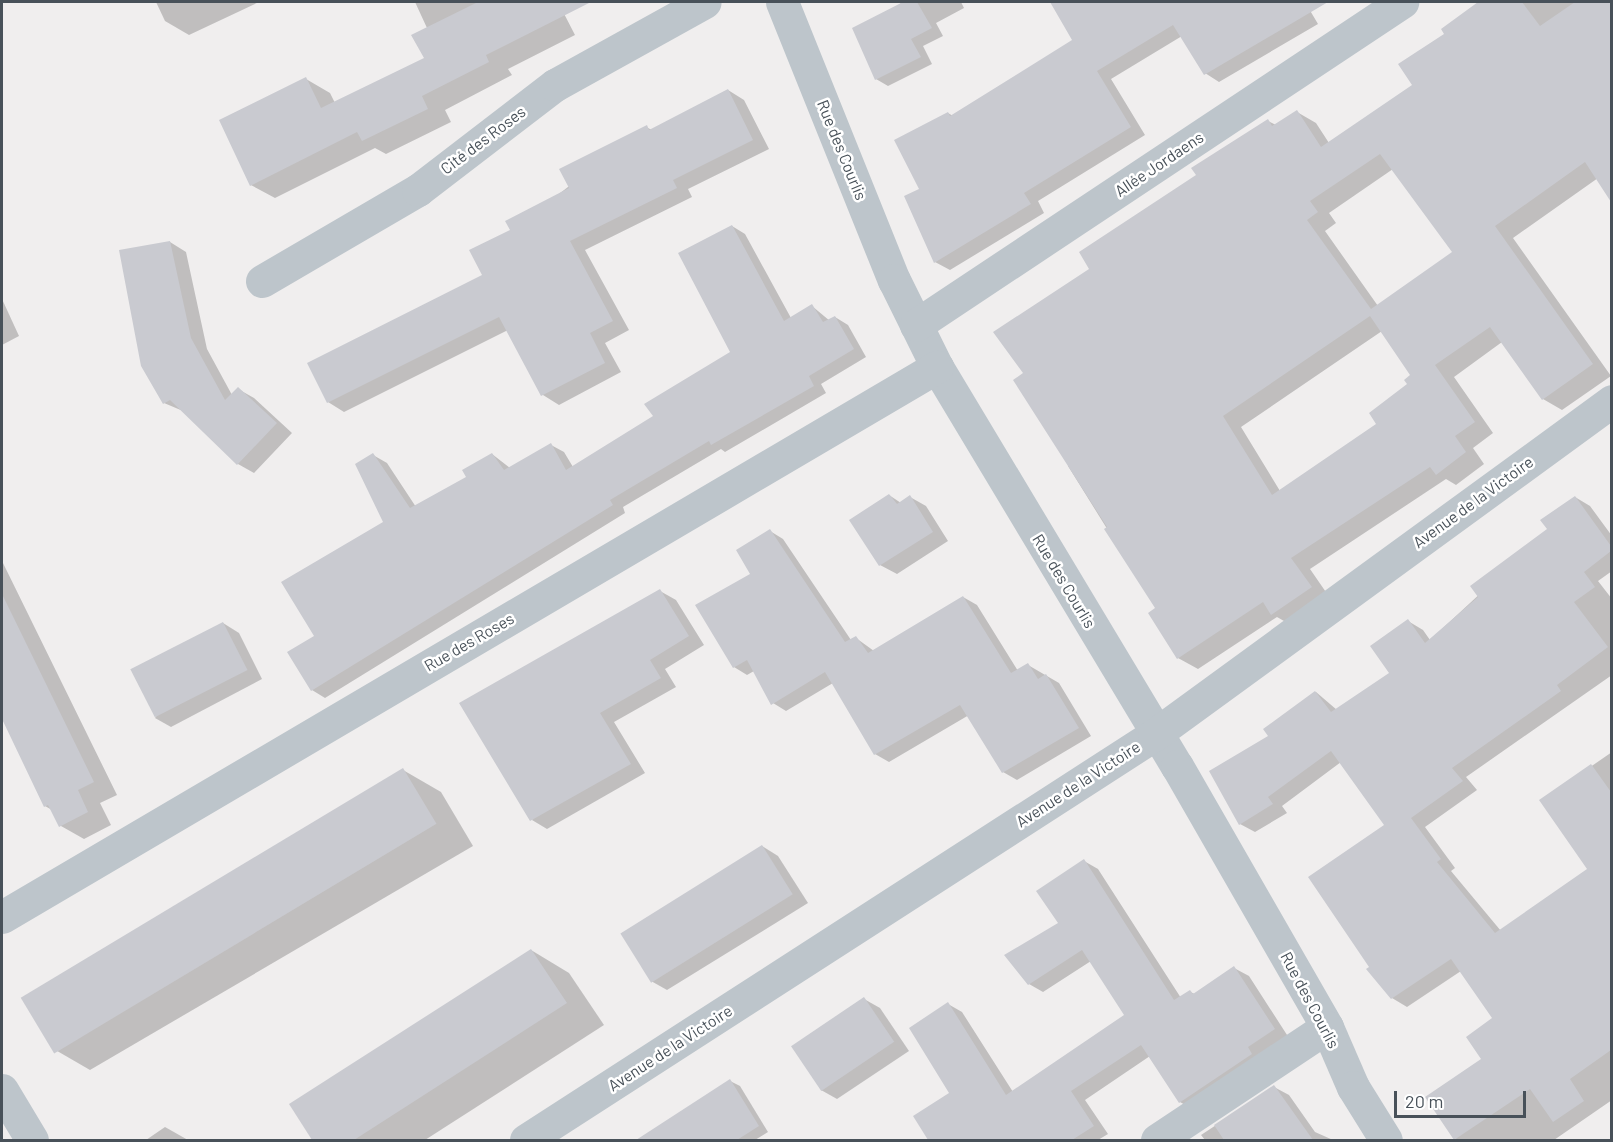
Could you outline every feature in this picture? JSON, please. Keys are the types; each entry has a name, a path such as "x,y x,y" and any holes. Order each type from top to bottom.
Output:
{"street":[{"name":"Cité des Roses","path":"262,281 418,190 555,85 705,2"},
{"name":"Rue des Courlis","path":"782,2 916,325 938,367 1327,1027 1353,1087 1386,1140"},
{"name":"Allée Jordaens","path":"916,325 1402,2"},
{"name":"Rue des Roses","path":"2,917 938,367"},
{"name":"Avenue de la Victoire","path":"526,1140 1155,735 1611,401"},
{"path":"1157,1140 1327,1027"},
{"path":"2,1090 32,1140"}],"building":[{"path":"478,2 591,2 486,55 489,62 422,96 428,109 362,141 357,132 250,186 219,120 306,77 321,108 424,58 411,35"},
{"path":"903,2 917,2 932,28 911,39 921,57 875,80 852,28"},
{"path":"1050,2 1328,2 1204,75 1173,25 1097,71 1131,127 1024,193 1031,204 934,263 904,196 919,189 894,140 948,112 950,116 1072,40"},
{"path":"1478,2 1522,2 1540,26 1575,2 1611,2 1611,202 1585,162 1495,226 1593,364 1542,400 1490,327 1435,365 1475,422 1455,436 1466,452 1436,475 1430,467 1291,558 1312,587 1271,615 1263,602 1177,659 1148,613 1155,608 1104,529 1107,527 1013,380 1023,373 993,332 1089,269 1079,252 1196,175 1191,168 1268,119 1272,126 1297,110 1321,147 1412,85 1398,64 1444,34 1441,29","holes":["1380,154 1452,252 1371,309 1307,220 1318,212 1310,201","1370,316 1410,375 1404,380 1407,384 1369,413 1376,424 1272,495 1223,416"]},
{"path":"728,89 753,140 673,180 677,188 570,241 613,321 590,333 605,363 541,396 499,317 327,403 307,363 482,275 469,250 510,230 505,221 569,188 559,169 647,125 649,130"},
{"path":"732,225 784,321 812,304 823,322 835,316 854,349 809,376 814,386 711,445 709,441 610,500 613,505 311,691 287,652 314,636 281,582 383,522 355,464 373,453 410,508 466,477 462,470 492,453 504,470 551,443 566,470 653,416 644,404 730,352 678,253"},
{"path":"170,241 191,338 225,400 238,387 277,423 237,465 170,400 163,404 141,366 119,250"},
{"path":"889,494 897,504 910,495 933,532 879,566 849,520"},
{"path":"1575,496 1611,546 1611,551 1584,572 1595,587 1574,602 1608,647 1557,685 1561,691 1452,768 1463,781 1411,818 1441,859 1437,862 1495,933 1587,869 1539,800 1591,764 1611,792 1611,1050 1570,1079 1584,1101 1553,1122 1530,1089 1454,1140 1425,1097 1481,1059 1466,1037 1492,1018 1451,959 1391,999 1366,969 1369,967 1308,877 1384,825 1331,751 1268,797 1273,804 1239,825 1209,771 1268,736 1263,729 1315,691 1331,712 1389,673 1370,646 1408,619 1425,643 1478,597 1470,586 1547,529 1540,520"},
{"path":"770,529 845,642 856,636 868,653 963,596 1011,673 1028,663 1038,679 1046,674 1079,728 1002,773 960,705 874,755 825,672 771,705 747,660 733,668 695,605 750,574 736,550"},
{"path":"660,589 689,636 650,660 661,678 600,713 631,764 530,821 459,703"},
{"path":"2,594 94,782 78,790 88,812 59,827 48,805 44,807 2,719"},
{"path":"223,622 248,670 155,717 130,669"},
{"path":"403,768 436,824 54,1053 21,998"},
{"path":"762,845 793,894 651,983 620,933"},
{"path":"1084,859 1174,1000 1190,990 1193,994 1234,966 1275,1029 1248,1047 1252,1054 1179,1103 1141,1045 1071,1091 1094,1126 1072,1140 928,1140 913,1116 949,1093 909,1028 948,1002 1006,1095 1124,1015 1082,950 1028,985 1004,955 1058,923 1036,891"},
{"path":"531,949 567,1003 354,1140 312,1140 289,1104"},
{"path":"864,997 894,1042 821,1091 791,1046"},
{"path":"730,1079 759,1126 737,1140 636,1140"},
{"path":"1274,1085 1313,1140 1224,1140 1214,1125"}]}
